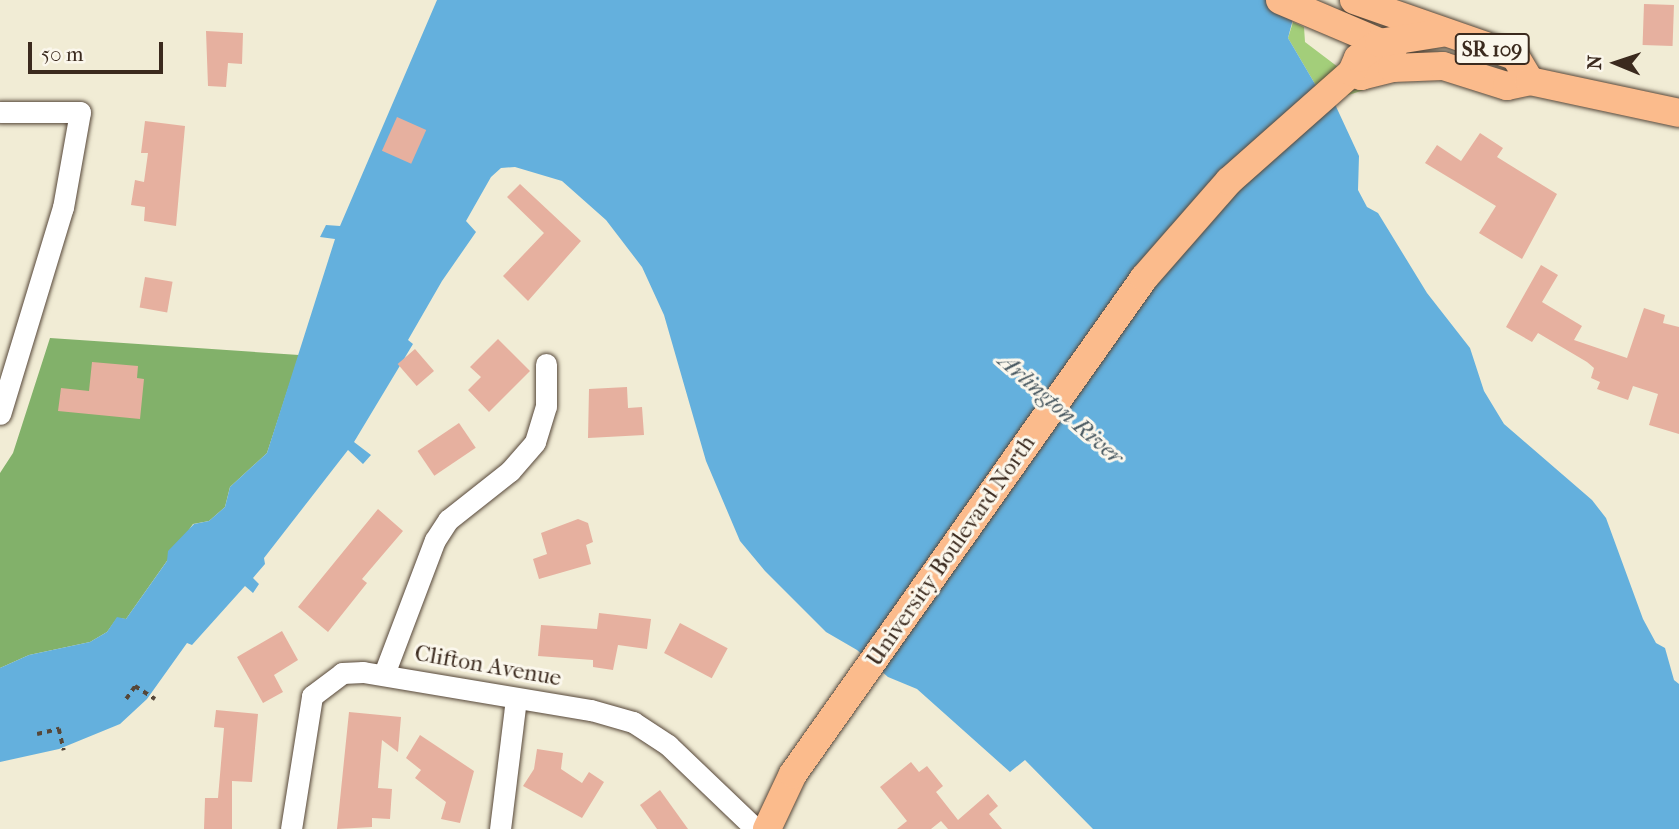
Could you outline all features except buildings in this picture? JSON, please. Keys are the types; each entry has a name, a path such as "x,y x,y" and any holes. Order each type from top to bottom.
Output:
{"main road":[{"name":"SR 109","path":"1354,0 1441,33 1515,56 1530,82"},
{"name":"SR 109","path":"1292,5 1379,43 1507,86 1530,82 1679,113"},
{"path":"1379,43 1441,33"},
{"name":"University Boulevard North","path":"767,829 793,775 1144,278 1229,181 1352,72 1358,58 1379,43"},
{"path":"1352,72 1361,76 1409,66 1443,66"}],"street":[{"path":"0,112 80,112 63,207 0,414"},
{"path":"384,674 435,540 448,520 510,471 535,442 546,406 546,364"},
{"name":"Clifton Avenue","path":"291,829 312,696 342,673 384,674 591,710 634,722 668,745 756,829"},
{"path":"500,829 516,699"}],"path":[{"path":"126,699 135,686 155,699"},
{"path":"37,734 59,729 64,750"}],"green space":[{"path":"1293,22 1304,27 1305,42 1367,89 1333,100 1315,84 1288,38"},
{"path":"50,338 299,355 267,453 230,487 225,507 209,521 193,524 126,619 117,618 107,632 90,642 29,655 0,668 0,473 13,453"}],"water":[{"name":"Arlington River","path":"437,0 1298,0 1288,38 1315,84 1333,100 1359,156 1358,190 1367,207 1378,213 1427,293 1470,348 1484,391 1504,424 1592,500 1606,518 1643,619 1656,643 1665,648 1674,680 1679,684 1679,829 1093,829 1025,760 1010,772 917,689 888,677 857,650 826,632 765,571 740,541 706,461 664,315 642,267 606,220 562,181 515,167 501,168 491,177 466,221 476,232 442,281 408,340 413,344 354,442 371,455 363,464 348,450 264,558 265,564 253,578 259,584 253,593 245,586 192,645 187,643 147,699 120,724 59,749 0,762 0,668 29,655 90,642 107,632 117,617 126,619 167,561 168,551 194,524 209,521 225,507 230,487 267,453 335,239 320,237 326,225 340,226"}]}
